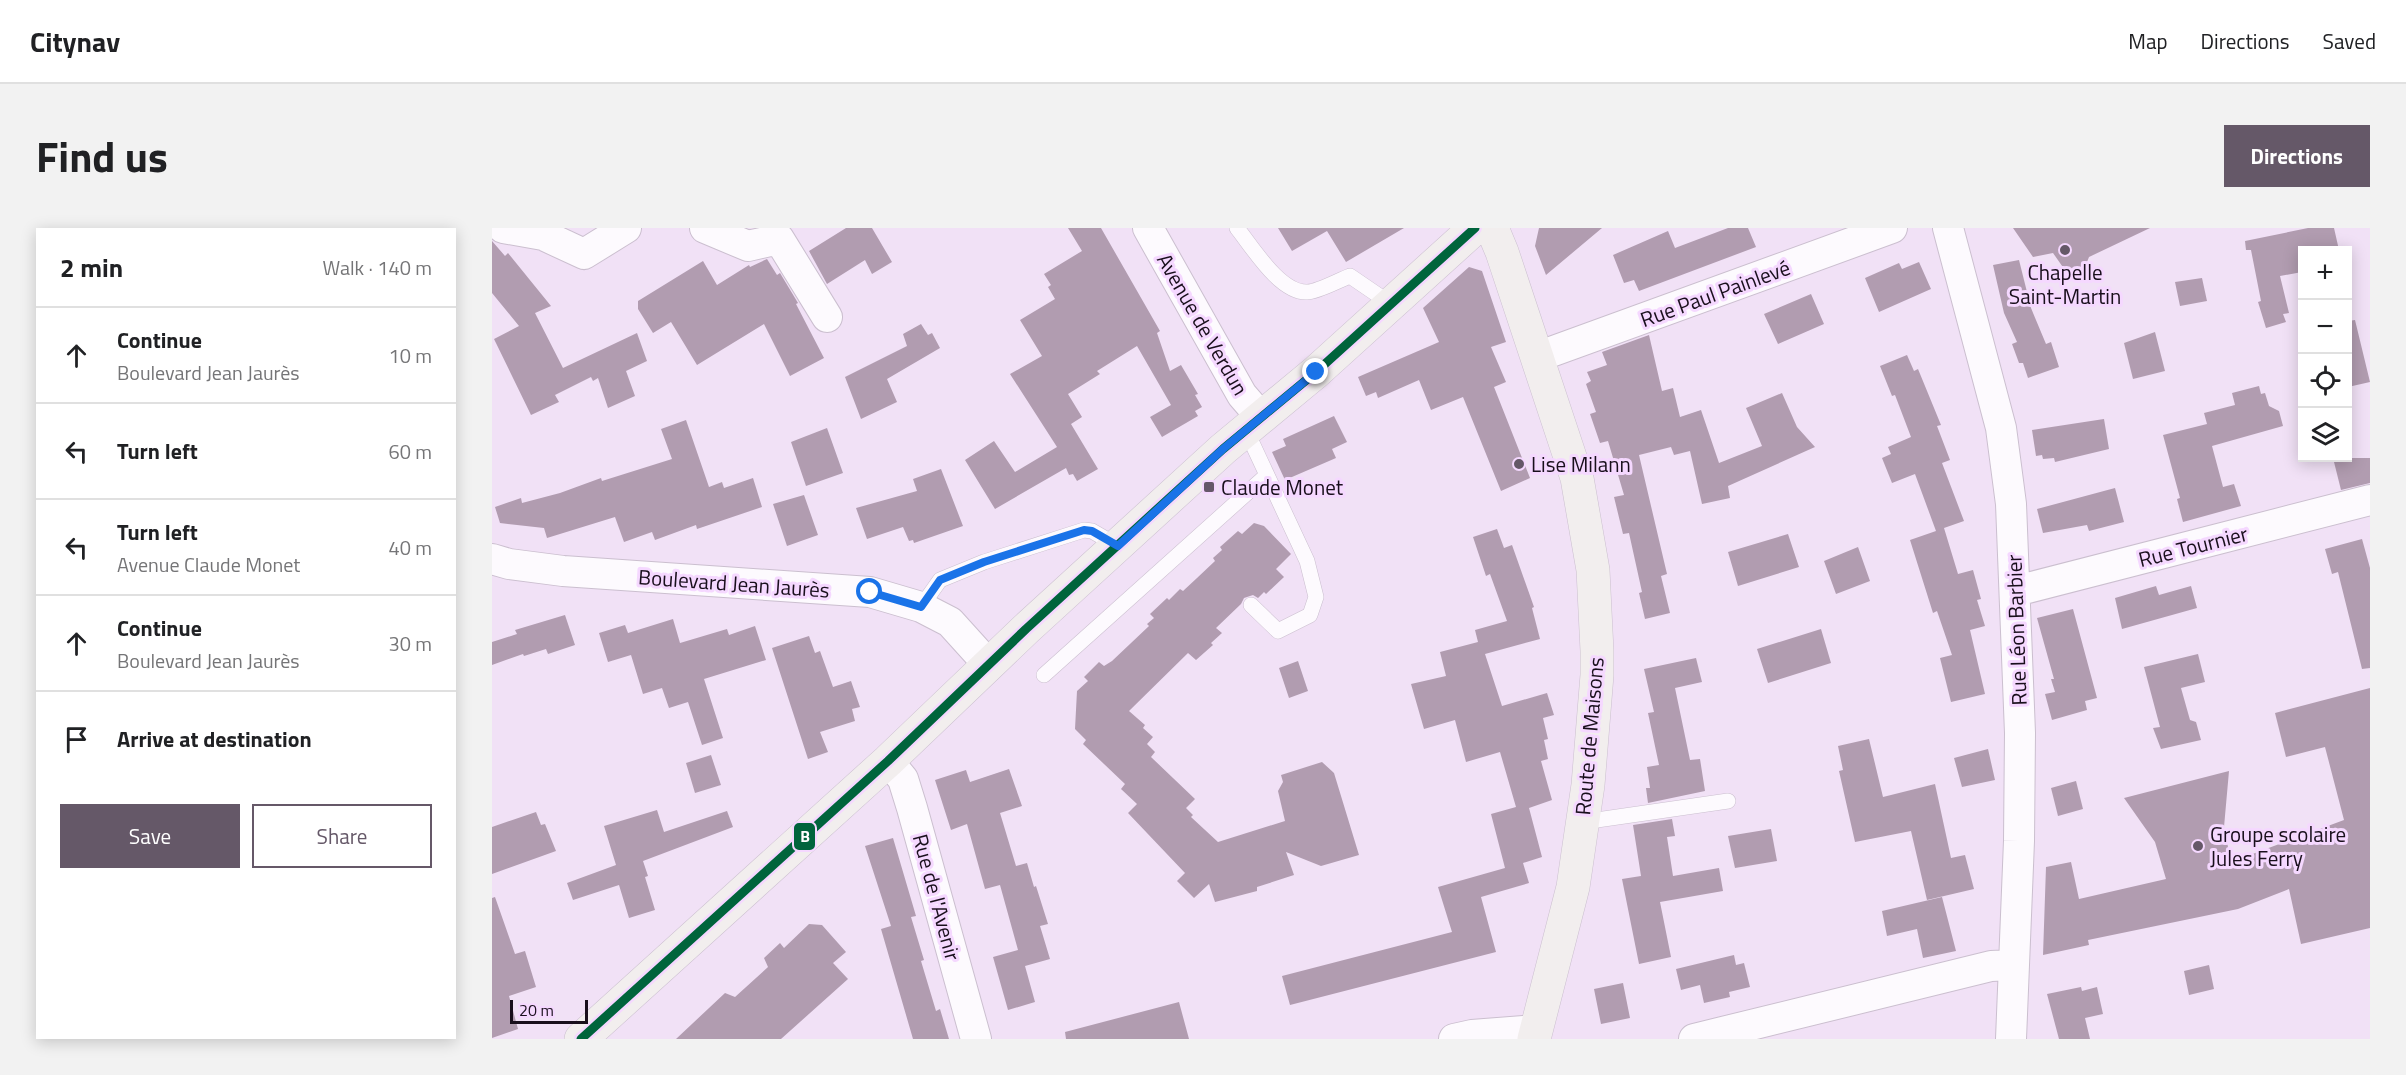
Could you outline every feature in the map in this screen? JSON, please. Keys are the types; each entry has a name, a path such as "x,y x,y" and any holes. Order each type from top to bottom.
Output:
{"street":[{"path":"503,228 543,235 584,254 626,228"},
{"path":"705,228 748,246 779,239 827,317"},
{"name":"Avenue de Verdun","path":"1148,228 1242,395 1245,431"},
{"path":"581,1039 888,761 988,664 1118,546 1475,228"},
{"name":"Route de Maisons","path":"1492,228 1577,478 1593,570 1597,675 1588,785 1573,886 1535,1034"},
{"name":"Rue Paul Painlevé","path":"1537,357 1892,228"},
{"name":"Rue Léon Barbier","path":"1948,228 2001,428 2011,504 2020,733 2019,842 2011,1039"},
{"name":"Rue Tournier","path":"2016,591 2370,500"},
{"name":"Boulevard Jean Jaurès","path":"492,559 509,564 562,571 870,592 921,607 950,622 988,664"},
{"name":"Rue de l'Avenir","path":"888,761 903,779 976,1039"},
{"path":"1694,1039 1991,966 2013,965"},
{"path":"1454,1039 1472,1035 1535,1034"}],"lane":[{"path":"1237,228 1279,280 1290,290 1308,292 1350,276 1391,304"},
{"path":"1245,431 1307,561 1316,597 1310,615 1278,631 1251,605"},
{"path":"1044,675 1267,475"},
{"path":"921,607 940,580 984,562 1084,530 1092,531 1118,546"},
{"path":"1583,822 1728,801"}],"building":[{"path":"846,228 872,228 892,262 872,274 865,260 827,284 809,251"},
{"path":"1068,228 1101,228 1160,331 1157,333 1170,371 1181,365 1198,394 1195,395 1202,407 1195,411 1198,416 1162,437 1150,417 1171,405 1137,346 1097,371 1100,374 1068,394 1082,417 1071,424 1098,469 1077,481 1073,474 1069,475 1066,468 995,509 965,460 994,441 1015,472 1057,447 1010,374 1042,356 1020,320 1055,299 1048,287 1051,285 1044,274 1082,251"},
{"path":"1278,228 1404,228 1346,262 1327,231 1292,251"},
{"path":"1539,228 1602,228 1546,275 1535,246"},
{"path":"1728,228 1748,228 1756,247 1639,291 1634,280 1624,283 1613,255 1668,231 1675,248"},
{"name":"Chapelle Saint-Martin","path":"2013,228 2150,228 2089,257 2085,267 2067,273 2053,253 2033,257"},
{"path":"2308,228 2334,228 2338,246 2298,246 2298,273 2280,276 2289,313 2283,314 2286,322 2266,328 2258,302 2261,301 2251,250 2246,250 2245,241"},
{"path":"492,241 505,256 508,253 551,306 535,313 563,368 637,333 647,361 626,371 635,396 608,408 598,378 593,381 591,377 555,395 559,402 531,415 494,339 519,326 492,293"},
{"path":"767,259 777,275 780,273 798,303 796,304 824,358 790,376 764,324 697,365 671,322 653,333 638,309 638,301 703,261 717,285 749,265 750,267"},
{"path":"2019,260 2031,308 2046,344 2051,342 2059,367 2028,378 2023,363 2019,363 2012,344 2017,342 2004,313 1993,265"},
{"path":"1919,262 1931,289 1879,312 1865,278 1899,263 1902,269"},
{"path":"1469,267 1482,271 1506,342 1491,347 1506,382 1494,387 1530,478 1501,491 1463,397 1431,410 1419,380 1378,398 1376,392 1366,396 1358,377 1439,342 1423,308"},
{"path":"2202,278 2207,301 2180,306 2175,282"},
{"path":"1811,294 1824,324 1778,344 1764,314"},
{"path":"2352,320 2355,320 2370,382 2352,386 2352,354"},
{"path":"921,324 928,335 932,333 940,348 887,379 897,402 861,419 845,377 907,346 903,334"},
{"path":"2155,332 2165,371 2133,379 2124,343"},
{"path":"1649,335 1662,391 1673,388 1680,417 1701,410 1719,463 1762,446 1746,408 1782,393 1797,427 1815,447 1728,486 1730,498 1702,504 1690,451 1674,455 1671,447 1639,455 1667,574 1661,576 1670,613 1645,619 1639,593 1642,592 1629,533 1623,534 1614,497 1624,495 1608,441 1600,443 1590,414 1596,412 1586,384 1591,381 1587,372 1607,365 1602,352"},
{"path":"1907,355 1914,371 1918,369 1941,425 1937,426 1950,460 1942,463 1964,521 1944,528 1958,574 1973,570 1981,599 1977,600 1985,626 1970,630 1985,694 1951,702 1940,658 1952,655 1937,611 1933,613 1910,540 1936,531 1915,474 1892,483 1882,458 1891,454 1888,447 1911,437 1895,395 1892,396 1880,366"},
{"path":"2259,386 2261,394 2265,393 2269,406 2279,411 2283,426 2212,446 2223,487 2234,484 2241,506 2183,522 2177,499 2180,498 2163,435 2207,424 2204,413 2235,405 2232,393"},
{"path":"1334,416 1347,442 1332,449 1336,458 1285,480 1272,452 1286,446 1283,439"},
{"path":"2104,419 2109,449 2055,462 2054,458 2043,459 2042,455 2036,456 2032,430"},
{"path":"686,420 709,487 722,482 724,488 753,478 762,507 697,529 696,525 655,540 652,532 624,542 615,517 547,538 544,528 500,523 495,507 521,498 522,503 560,493 601,478 602,481 672,459 661,429"},
{"path":"827,428 843,473 806,486 791,442"},
{"path":"2352,458 2370,458 2370,483 2341,490 2334,462 2352,462"},
{"path":"941,469 963,526 914,543 913,540 909,541 903,527 867,539 856,508 917,491 913,479"},
{"path":"2115,488 2124,522 2089,531 2087,525 2043,533 2037,509"},
{"path":"804,495 818,535 787,546 773,504"},
{"path":"1254,523 1264,526 1291,554 1276,569 1284,577 1266,594 1264,592 1258,598 1253,595 1244,598 1241,604 1216,628 1222,633 1211,643 1213,645 1196,660 1188,653 1129,711 1145,725 1143,728 1153,737 1147,744 1155,752 1151,757 1195,799 1186,808 1193,815 1191,817 1218,842 1285,821 1278,791 1283,782 1281,775 1322,762 1334,773 1359,855 1321,866 1286,852 1294,875 1257,887 1257,891 1215,902 1209,884 1194,898 1177,881 1185,873 1128,813 1137,804 1121,789 1125,784 1083,744 1086,740 1075,729 1077,691 1088,681 1084,677 1099,662 1104,666 1112,661 1149,626 1147,624 1154,618 1150,614 1167,598 1169,600 1180,589 1183,591 1215,561 1213,558 1222,550 1220,547 1238,531 1242,534"},
{"path":"1497,529 1504,548 1512,545 1534,607 1532,608 1540,639 1485,654 1502,706 1547,693 1554,715 1543,718 1548,739 1544,740 1548,759 1541,761 1552,800 1529,808 1542,857 1523,863 1529,883 1481,897 1496,952 1290,1005 1282,976 1452,932 1438,887 1505,868 1491,814 1516,807 1500,752 1466,762 1455,720 1424,729 1411,684 1446,676 1440,652 1478,642 1475,630 1507,621 1490,574 1486,576 1473,537"},
{"path":"1788,534 1799,567 1738,586 1728,552"},
{"path":"2362,539 2370,568 2370,668 2362,669 2338,572 2332,574 2325,549"},
{"path":"1858,547 1870,581 1836,594 1824,561"},
{"path":"2156,586 2159,595 2191,586 2197,608 2122,629 2115,598"},
{"path":"2073,609 2097,698 2085,701 2087,710 2052,720 2045,694 2055,692 2051,679 2054,679 2037,618"},
{"path":"565,615 575,645 548,654 546,649 524,656 523,654 492,665 492,642 517,634 515,630"},
{"path":"673,619 680,643 727,629 729,635 755,626 766,660 704,679 723,738 702,745 688,702 669,708 662,688 643,694 631,655 608,662 599,633 625,625 628,633"},
{"path":"1821,629 1831,663 1768,683 1757,649"},
{"path":"809,636 815,653 820,651 833,687 851,681 860,707 852,709 855,721 820,732 828,752 808,759 772,648"},
{"path":"2198,654 2205,682 2181,688 2190,720 2196,722 2201,740 2161,749 2153,728 2160,727 2144,667"},
{"path":"1696,658 1702,682 1675,688 1690,760 1700,759 1705,791 1648,803 1646,788 1650,788 1647,767 1659,765 1648,713 1654,712 1644,669"},
{"path":"1298,661 1308,691 1289,698 1279,668"},
{"path":"2370,688 2370,928 2301,944 2289,889 2238,909 2088,940 2089,945 2043,955 2046,867 2071,862 2079,899 2166,879 2155,842 2124,798 2229,771 2224,827 2231,862 2344,820 2325,747 2286,757 2275,713"},
{"path":"1869,739 1883,797 1935,784 1951,858 1965,855 1974,889 1927,900 1911,831 1855,842 1839,771 1843,770 1838,746"},
{"path":"1988,749 1995,780 1962,787 1954,758"},
{"path":"711,755 721,785 695,793 686,763"},
{"path":"1009,769 1022,806 1000,813 1016,866 1027,863 1034,887 1036,886 1048,924 1040,926 1050,959 1025,966 1035,1002 1008,1010 993,957 1018,950 1000,885 985,889 967,824 951,830 935,780 966,770 970,782"},
{"path":"2076,781 2083,809 2058,816 2051,788"},
{"path":"657,810 664,832 727,811 733,827 643,861 648,876 645,877 655,910 629,918 619,885 573,900 567,883 616,865 604,826"},
{"path":"536,812 541,825 545,824 556,851 492,874 492,827"},
{"path":"1672,819 1675,836 1667,837 1673,876 1719,868 1723,891 1660,902 1671,957 1639,964 1622,879 1641,876 1633,825"},
{"path":"1771,829 1777,861 1735,868 1728,836"},
{"path":"893,838 916,916 911,917 924,960 921,961 936,1011 940,1009 949,1039 913,1039 881,929 891,926 865,846"},
{"path":"495,897 515,954 525,951 536,987 509,996 518,1029 492,1038 492,898"},
{"path":"1942,897 1956,951 1923,958 1917,929 1887,936 1882,911"},
{"path":"809,924 822,925 846,952 833,963 848,979 781,1039 676,1039 725,993 735,997 768,967 764,958 780,943 784,948"},
{"path":"1734,955 1736,965 1744,963 1750,987 1729,992 1730,997 1704,1003 1700,985 1681,990 1676,969"},
{"path":"2209,965 2214,989 2189,995 2184,971"},
{"path":"1623,983 1630,1018 1601,1024 1594,989"},
{"path":"2081,987 2082,991 2097,987 2103,1014 2085,1018 2090,1039 2059,1039 2047,994"},
{"path":"1179,1002 1189,1039 1066,1039 1065,1032"}],"transit line":[{"name":"B","path":"581,1039 888,761 1026,629 1223,449 1316,372 1475,228"}],"place":[{"name":"Chapelle Saint-Martin","path":"2065,250"},
{"name":"Lise Milann","path":"1519,464"},
{"name":"Claude Monet","path":"1209,487"},
{"name":"Groupe scolaire Jules Ferry","path":"2198,846"}],"route":[{"path":"870,592 921,607 940,580 984,562 1084,530 1092,531 1118,546 1223,449 1316,372"}]}
